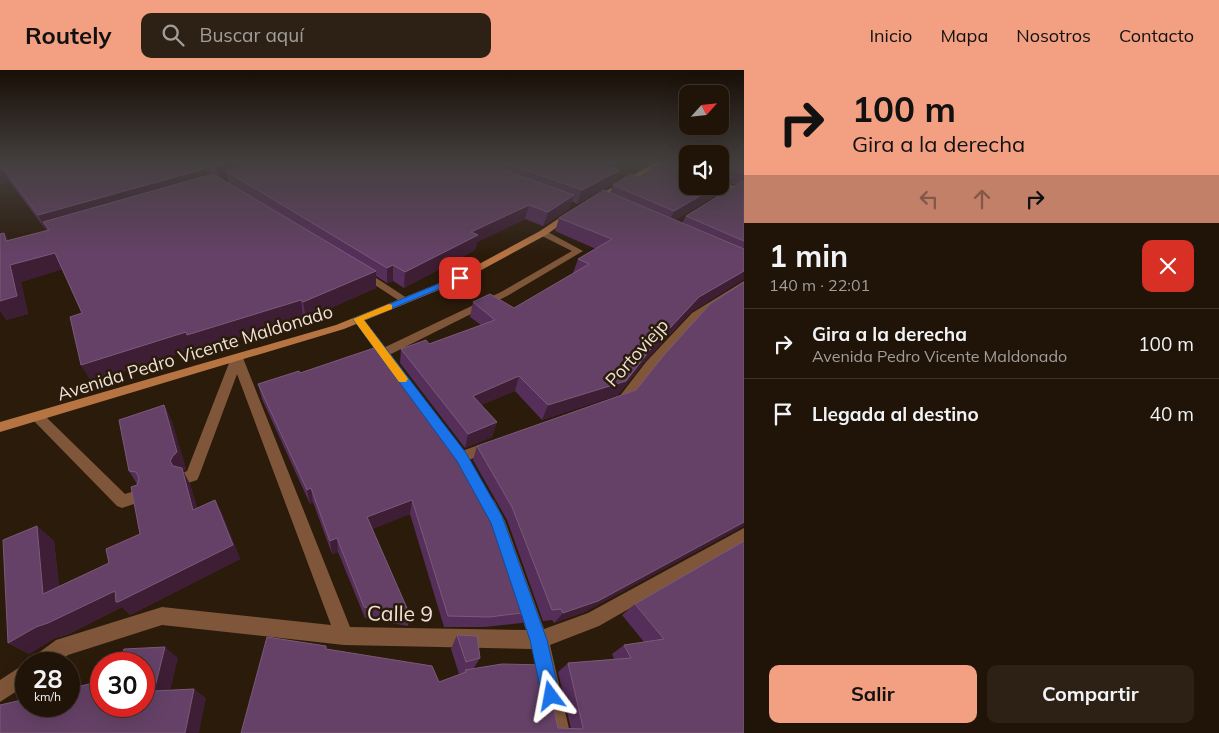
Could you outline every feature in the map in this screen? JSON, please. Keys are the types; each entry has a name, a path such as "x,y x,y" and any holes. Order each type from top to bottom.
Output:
{"main road":[{"name":"Avenida Pedro Vicente Maldonado","path":"0,427 340,326 460,278 543,233 583,206 603,200 614,193"}],"street":[{"path":"383,353 504,294 579,251 543,233"},
{"path":"356,270 405,300"},
{"name":"Portoviejp","path":"605,406 623,400 650,365 696,315 744,284"},
{"path":"358,319 394,368"},
{"path":"188,477 192,476 237,358"},
{"path":"237,358 344,636"},
{"path":"38,417 122,501 141,495"},
{"path":"461,457 501,441"},
{"path":"450,442 470,473"},
{"path":"484,497 498,520 539,640 560,733"},
{"name":"Calle 9","path":"56,652 63,647 162,616 344,636 539,640 593,620 744,535"},
{"path":"0,693 15,682"},
{"path":"0,688 0,693"}],"building":[{"path":"22,193 118,193 38,215"},
{"path":"146,193 245,193 376,271 303,302 301,300 187,335 186,332 81,365 70,317 82,313 55,253 10,265 17,296 0,301 0,234 4,233 6,241 49,230 43,222"},
{"path":"262,193 568,193 574,195 548,212 529,205 471,232 478,235 405,272 393,265 387,268"},
{"path":"599,193 611,193 744,249 744,271 699,297 653,346 626,381 548,405 519,376 473,396 497,422 468,434 401,349 426,340 429,344 495,320 473,302 490,294 514,308 589,264 578,259 612,239 559,218"},
{"path":"632,193 679,193 679,195 702,195 674,211"},
{"path":"744,193 744,241 686,216 720,195"},
{"path":"744,282 744,522 598,601 563,613 561,609 552,610 512,507 477,446 636,390 664,355 710,304"},
{"path":"380,346 458,447 493,510 530,612 489,617 448,616 412,500 367,517 410,615 364,607 337,538 330,541 311,488 307,490 258,384 299,371 300,373"},
{"path":"164,405 177,452 170,461 173,466 182,468 193,510 215,500 233,545 118,602 116,602 115,591 36,627 8,643 3,540 37,526 43,594 109,563 106,549 140,534 131,487 137,485 139,478 136,472 129,471 119,420"},
{"path":"744,541 744,733 241,733 267,637 326,646 326,649 432,666 439,682 466,672 465,670 502,664 544,665 558,728 582,729 568,663 631,658 624,645 664,639 635,604"},
{"path":"457,635 477,636 480,658 466,662"},
{"path":"165,647 155,687 155,652 123,652 124,649"},
{"path":"90,684 90,717 155,717 155,691 194,689 185,733 0,733 0,705 15,702 15,717 80,717 80,686"}],"slow traffic":[{"path":"389,307 358,319 403,379"}],"route":[{"path":"460,278 358,319 461,457 498,520 539,640 551,696"}]}
